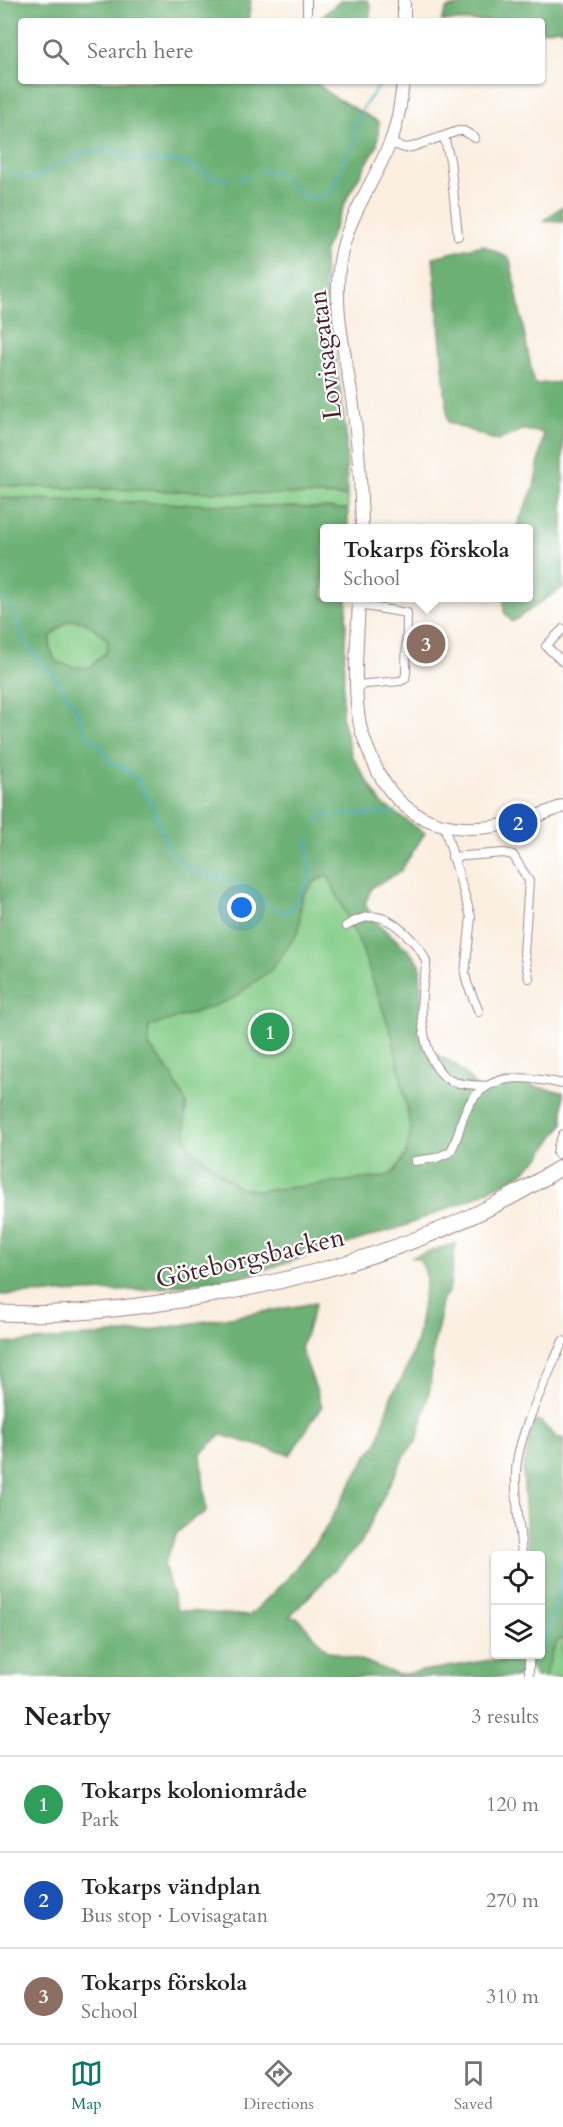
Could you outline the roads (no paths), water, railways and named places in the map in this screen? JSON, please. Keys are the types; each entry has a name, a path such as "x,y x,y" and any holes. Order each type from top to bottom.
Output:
{"highway":[{"name":"Göteborgsbacken","path":"0,1313 130,1308 245,1289 300,1277 397,1245 463,1220 521,1191 560,1160"},
{"name":"Göteborgsbacken","path":"0,1323 71,1322 131,1317 191,1309 306,1284 370,1265 466,1227 563,1176"}],"street":[{"path":"307,0 307,18"},
{"path":"404,0 404,18"},
{"name":"Lovisagatan","path":"362,524 358,441 338,317 337,291 340,260 350,225 394,144 403,84"},
{"path":"394,144 412,147 458,131 464,131 475,138"},
{"path":"444,137 450,160 458,236"},
{"path":"359,602 356,685 358,711 364,738 373,762 387,786 409,810 422,818 444,825 466,828 498,827 518,823 563,806"},
{"path":"356,685 400,681 405,679 406,673 407,613 363,602"},
{"path":"563,629 546,646 563,662"},
{"path":"444,825 471,917 465,974 473,1001 479,1012"},
{"path":"452,857 504,853 513,855 529,881 524,953 530,978"},
{"path":"346,926 357,919 386,917 414,942 426,961 427,967 423,984 422,1011 423,1029 429,1051 447,1078 463,1084 487,1086"},
{"path":"415,1161 436,1158 450,1152 466,1111 487,1086 505,1078 516,1077 563,1084"},
{"path":"560,1160 558,1146 563,1134"},
{"path":"522,1551 516,1472 519,1452 563,1341"},
{"path":"529,1659 529,1675"}],"waterway":[{"path":"260,171 275,171 305,197 323,198 331,190 355,139 353,123 381,84"},
{"path":"11,173 31,180 81,155 102,150 149,161 182,162 213,177 230,180"},
{"path":"238,179 250,175"},
{"path":"10,604 17,618 20,632 30,649 55,677 75,707 87,736 100,745 110,762 126,769 138,781 151,803 171,854 186,866 203,875 230,880 248,889 277,911 287,912 306,884 310,872 309,837"},
{"path":"341,814 382,814 396,811"},
{"path":"315,823 322,817 333,815"},
{"path":"545,1639 553,1617 563,1559"},
{"path":"531,1663 534,1659"},
{"path":"520,1677 526,1670"}],"place":[{"name":"Tokarps förskola","path":"426,644"},
{"name":"Tokarps vändplan","path":"518,823"},
{"name":"Tokarps koloniområde","path":"270,1032"}]}
